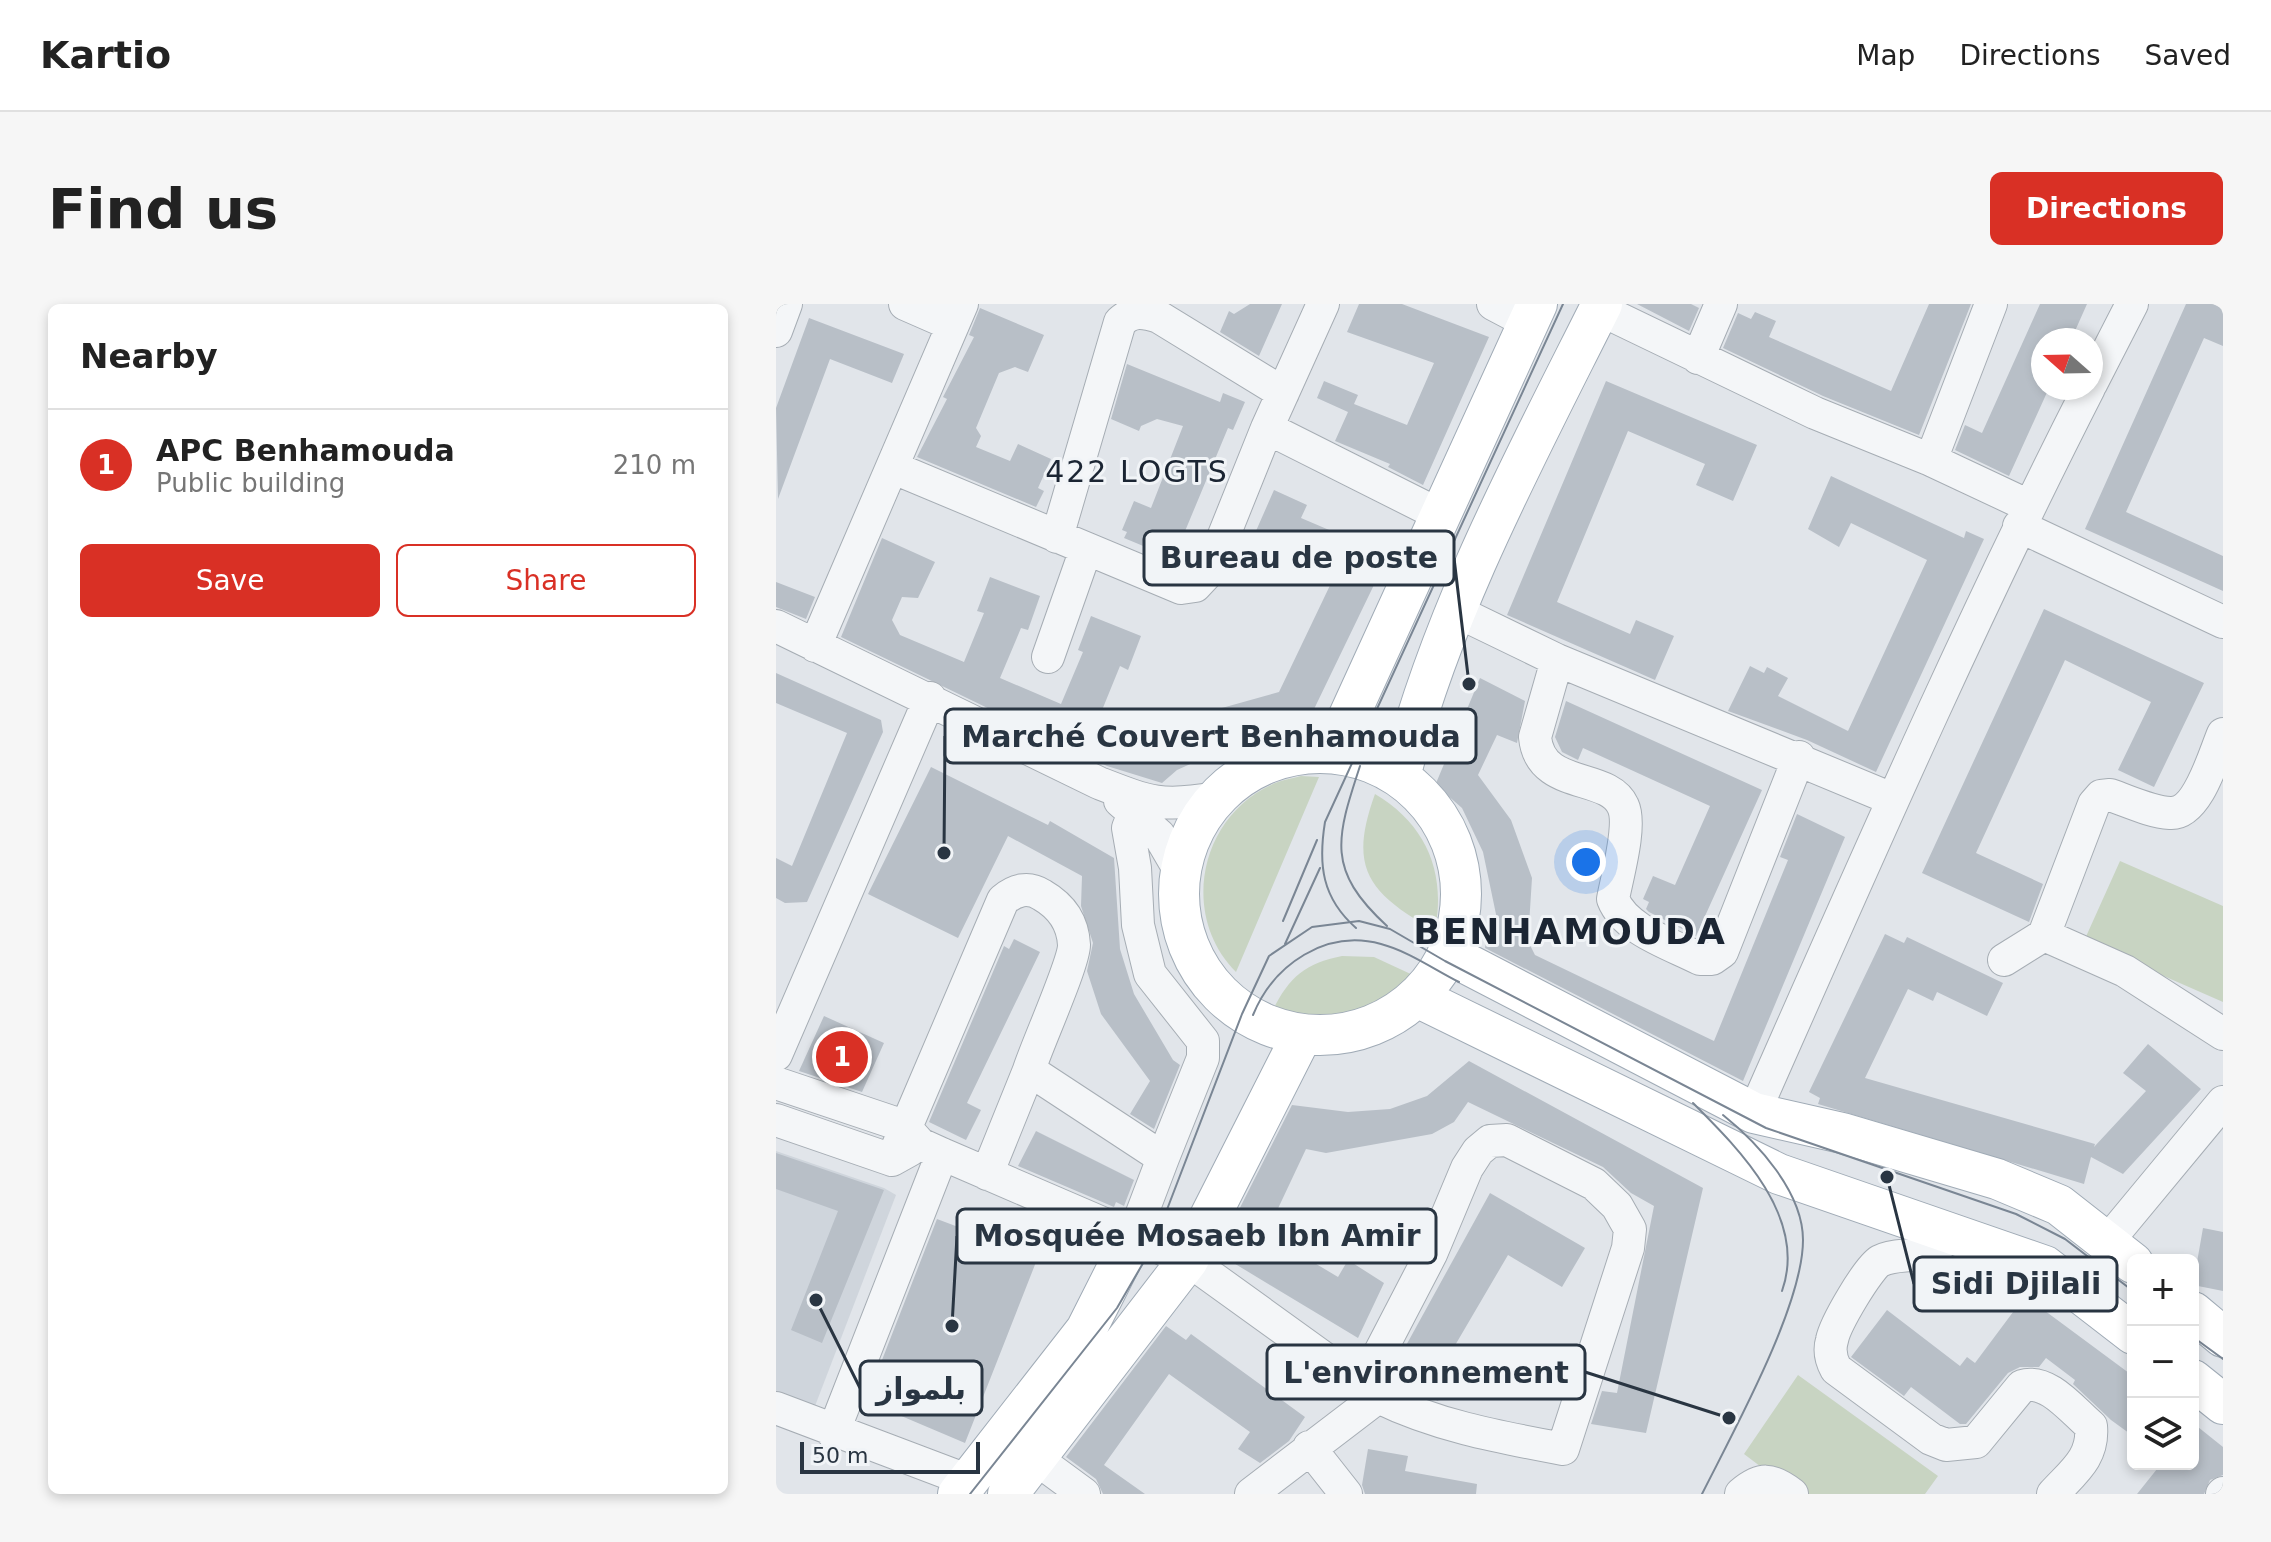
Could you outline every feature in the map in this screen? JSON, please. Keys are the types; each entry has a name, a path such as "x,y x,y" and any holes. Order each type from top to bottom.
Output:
{"main road":[{"path":"1400,777 1415,718 1458,612 1564,372 1600,306"},
{"path":"1332,753 1533,313"},
{"path":"1332,753 1362,759 1400,777 1429,804 1450,838 1460,876 1460,916 1448,954 1417,997 1383,1021 1344,1034 1302,1035 1276,1030 1242,1014 1217,993 1197,966 1182,926 1179,904 1180,871 1193,832 1215,798 1249,771 1289,755 1332,753"},
{"path":"1448,954 1754,1113 1842,1133 1997,1179 2059,1205 2120,1253"},
{"path":"1417,997 1779,1174 2045,1266 2127,1329"},
{"path":"1008,1494 1188,1260 1302,1035"},
{"path":"963,1487 1086,1330 1133,1237"},
{"path":"2199,1317 2223,1337"},
{"path":"2199,1385 2223,1404"}],"street":[{"path":"776,331 786,304"},
{"path":"815,646 958,315 905,304"},
{"path":"894,468 1181,588 1195,586 1210,570 1267,428 1323,304"},
{"path":"1493,304 1533,313"},
{"path":"1698,358 1721,304"},
{"path":"1931,460 1991,304"},
{"path":"2103,361 2132,304"},
{"path":"1600,306 1698,358 1815,413 1931,460 2024,516 2223,622"},
{"path":"1048,657 1120,322 1129,314 1143,312 1159,317 1283,393"},
{"path":"1754,1113 1892,799 2024,516 2083,400"},
{"path":"1267,428 1442,516"},
{"path":"1458,612 1557,660 1799,757 1892,799"},
{"path":"776,626 930,698 1099,783 1148,802 1178,805 1215,798"},
{"path":"1557,660 1535,737 1536,749 1542,760 1556,771 1613,794 1624,806 1626,827 1613,899 1617,909 1629,922 1700,959 1712,959 1722,952 1799,757"},
{"path":"776,1055 930,698"},
{"path":"2004,960 2044,935 2094,804 2101,796 2110,795 2170,814 2182,812 2194,802 2223,734"},
{"path":"1099,783 1159,835 1180,871"},
{"path":"1133,1237 1203,1058 1203,1041 1150,974 1138,925 1135,868 1128,828 1134,813"},
{"path":"833,1433 922,1142 1003,900 1015,891 1034,890 1057,903 1069,922 1074,948 987,1174"},
{"path":"2044,935 2125,971 2223,1034"},
{"path":"1029,1070 1163,1158"},
{"path":"776,1083 922,1142 987,1174 1188,1260 1371,1390 1454,1427 1563,1449 1628,1248 1630,1229 1617,1206 1581,1178 1507,1140 1490,1141 1478,1151 1467,1168 1371,1390 1309,1447 1251,1494"},
{"path":"2120,1253 2223,1102"},
{"path":"776,1120 892,1160 922,1142"},
{"path":"1954,1233 1936,1248 1921,1254 1892,1256 1876,1263 1836,1327 1830,1343 1832,1361 1836,1369 1931,1439 1946,1445 1976,1442 2022,1386 2031,1383 2046,1387 2091,1426 2092,1443 2088,1456 2053,1494"},
{"path":"776,1408 963,1487"},
{"path":"1309,1447 1346,1494"},
{"path":"1035,1458 1084,1494"},
{"path":"1741,1494 1764,1480 1774,1481 1792,1494"}],"shaded area":[{"path":"776,1151 884,1188 896,1195 810,1419 776,1404"}],"green space":[{"path":"1301,776 1319,777 1236,972 1218,949 1208,924 1203,897 1206,870 1214,844 1227,820 1247,800 1274,783"},
{"path":"1375,794 1392,806 1418,833 1434,866 1438,904 1436,924 1430,928 1391,902 1369,874 1364,858 1364,840"},
{"path":"2120,861 2223,906 2223,1002 2084,941"},
{"path":"1342,956 1374,957 1415,976 1383,1000 1348,1012 1312,1015 1273,1010 1285,989 1300,973 1318,963"},
{"path":"1798,1375 1938,1476 1925,1494 1797,1494 1744,1454"}],"building":[{"path":"1250,304 1282,304 1259,356 1220,332 1229,311 1234,314"},
{"path":"1359,304 1402,304 1489,337 1423,485 1388,467 1390,464 1335,441 1348,412 1317,398 1324,381 1358,395 1354,404 1407,425 1434,363 1347,332"},
{"path":"1637,304 1691,304 1699,308 1689,331"},
{"path":"1929,304 1971,304 1919,435 1823,396 1723,348 1738,313 1751,319 1755,312 1776,321 1769,337 1891,391"},
{"path":"2040,304 2087,304 2076,328 2031,328 2031,400 2044,400 2009,476 1955,450 1965,425 1982,433"},
{"path":"2186,304 2213,304 2223,309 2223,346 2204,338 2126,512 2223,556 2223,591 2085,529"},
{"path":"980,308 1044,335 1028,372 1015,367 999,373 976,428 981,436 976,447 1010,461 1018,444 1051,459 1038,488 1044,491 1036,507 917,457 974,337 969,335"},
{"path":"809,318 904,354 892,383 830,359 778,499 776,408"},
{"path":"1127,364 1220,402 1223,393 1245,402 1233,430 1228,428 1183,536 1187,538 1177,560 1124,538 1127,532 1122,530 1134,501 1151,508 1183,426 1157,419 1141,426 1139,431 1111,419"},
{"path":"1606,381 1757,445 1733,501 1696,485 1705,464 1628,431 1557,602 1630,634 1636,620 1674,636 1655,680 1507,615"},
{"path":"1831,476 1964,538 1966,531 1984,539 1876,772 1807,740 1728,711 1750,666 1764,673 1767,667 1788,678 1778,696 1848,731 1927,560 1851,523 1839,547 1808,529"},
{"path":"1274,490 1307,505 1301,518 1348,538 1346,541 1386,560 1302,734 1256,739 1226,748 1177,770 1162,783 1107,766 841,637 882,538 935,562 918,598 902,597 892,620 900,635 964,662 984,613 977,611 990,577 1040,596 1028,630 1021,628 1000,678 1061,704 1083,652 1078,650 1091,616 1141,636 1128,670 1120,666 1098,720 1145,741 1159,737 1186,718 1279,692 1334,577 1252,540"},
{"path":"776,582 815,597 806,619 776,607"},
{"path":"2044,609 2204,683 2154,787 2118,770 2151,702 2065,660 1976,853 2043,884 2029,922 1922,873"},
{"path":"776,673 881,720 883,732 807,902 785,903 776,898 776,858 792,866 847,733 776,703"},
{"path":"1480,678 1525,701 1517,743 1497,735 1478,775 1511,820 1532,878 1528,941 1535,955 1714,1041 1788,860 1780,857 1797,814 1845,837 1743,1081 1485,948 1489,920 1497,919 1483,852 1462,808 1446,794 1429,800"},
{"path":"1566,701 1762,790 1696,936 1649,912 1646,909 1649,902 1643,899 1653,876 1675,885 1710,806 1583,748 1578,760 1562,752 1555,737"},
{"path":"931,767 1048,825 1050,821 1114,858 1120,949 1134,994 1173,1060 1180,1065 1154,1129 1130,1114 1150,1081 1101,1014 1087,971 1093,943 1081,906 1082,876 1008,836 958,938 868,894"},
{"path":"1885,934 1904,943 1907,937 2003,983 1987,1016 1937,992 1933,1001 1908,989 1865,1078 2095,1144 2094,1147 2146,1091 2123,1073 2148,1044 2201,1089 2123,1174 2091,1157 2084,1184 1818,1104 1820,1098 1809,1092"},
{"path":"1014,939 1040,952 967,1103 981,1110 966,1140 929,1122 1004,946 1009,949"},
{"path":"824,1016 884,1043 862,1092 799,1071"},
{"path":"1469,1061 1703,1188 1646,1433 1591,1424 1602,1391 1617,1393 1654,1206 1631,1193 1603,1167 1468,1102 1454,1122 1432,1134 1326,1153 1306,1149 1266,1234 1338,1277 1348,1260 1384,1283 1358,1338 1217,1253 1292,1105 1348,1112 1390,1109 1427,1096"},
{"path":"1036,1131 1134,1180 1124,1206 1116,1202 1114,1207 1018,1166"},
{"path":"776,1153 884,1190 822,1343 791,1330 838,1211 776,1189"},
{"path":"1490,1193 1585,1248 1562,1287 1508,1255 1440,1371 1451,1378 1438,1401 1387,1380"},
{"path":"937,1219 1038,1257 965,1443 866,1401"},
{"path":"2203,1228 2223,1232 2223,1291 2199,1286 2198,1254"},
{"path":"2025,1296 2127,1372 2127,1432 2073,1384 2075,1380 2046,1358 2039,1367 2020,1367 2008,1373 1966,1424 1960,1424 1911,1387 1904,1396 1851,1357 1887,1310 1960,1366 1967,1357 1975,1363"},
{"path":"1166,1326 1186,1340 1191,1334 1305,1417 1289,1441 1260,1463 1238,1449 1250,1432 1169,1374 1104,1465 1145,1494 1103,1494 1096,1479 1066,1457"},
{"path":"2199,1428 2223,1447 2223,1475 2210,1480 2204,1494 2137,1494 2156,1470 2199,1470"},
{"path":"1368,1449 1408,1456 1405,1471 1477,1484 1476,1494 1365,1494 1362,1485"}],"tram line":[{"path":"1356,928 1336,905 1325,880 1322,852 1325,822 1563,304"},
{"path":"1360,766 1342,834 1345,870 1367,906 1387,926"},
{"path":"1283,921 1317,840"},
{"path":"1285,944 1320,868"},
{"path":"970,1494 1117,1308 1153,1246 1242,1014 1269,956 1312,927 1359,921 1390,929 1445,961 1766,1128 2016,1214 2065,1239 2127,1286"},
{"path":"1253,1015 1274,980 1288,966 1322,946 1341,942 1361,941 1391,947 1459,982"},
{"path":"1693,1103 1749,1164 1778,1212 1786,1237 1788,1264 1782,1291"},
{"path":"1702,1494 1748,1404 1779,1333 1792,1299 1803,1240 1801,1222 1787,1187 1764,1154 1723,1115"},
{"path":"2199,1341 2223,1359"}],"place":[{"name":"Bureau de poste","path":"1469,684"},
{"name":"Marché Couvert Benhamouda","path":"944,853"},
{"name":"APC Benhamouda","path":"842,1057"},
{"name":"Sidi Djilali","path":"1887,1177"},
{"name":"بلمواز","path":"816,1300"},
{"name":"Mosquée Mosaeb Ibn Amir","path":"952,1326"},
{"name":"L'environnement","path":"1729,1418"}],"district":[{"name":"422 LOGTS","path":"1137,472"},
{"name":"BENHAMOUDA","path":"1570,931"}]}
